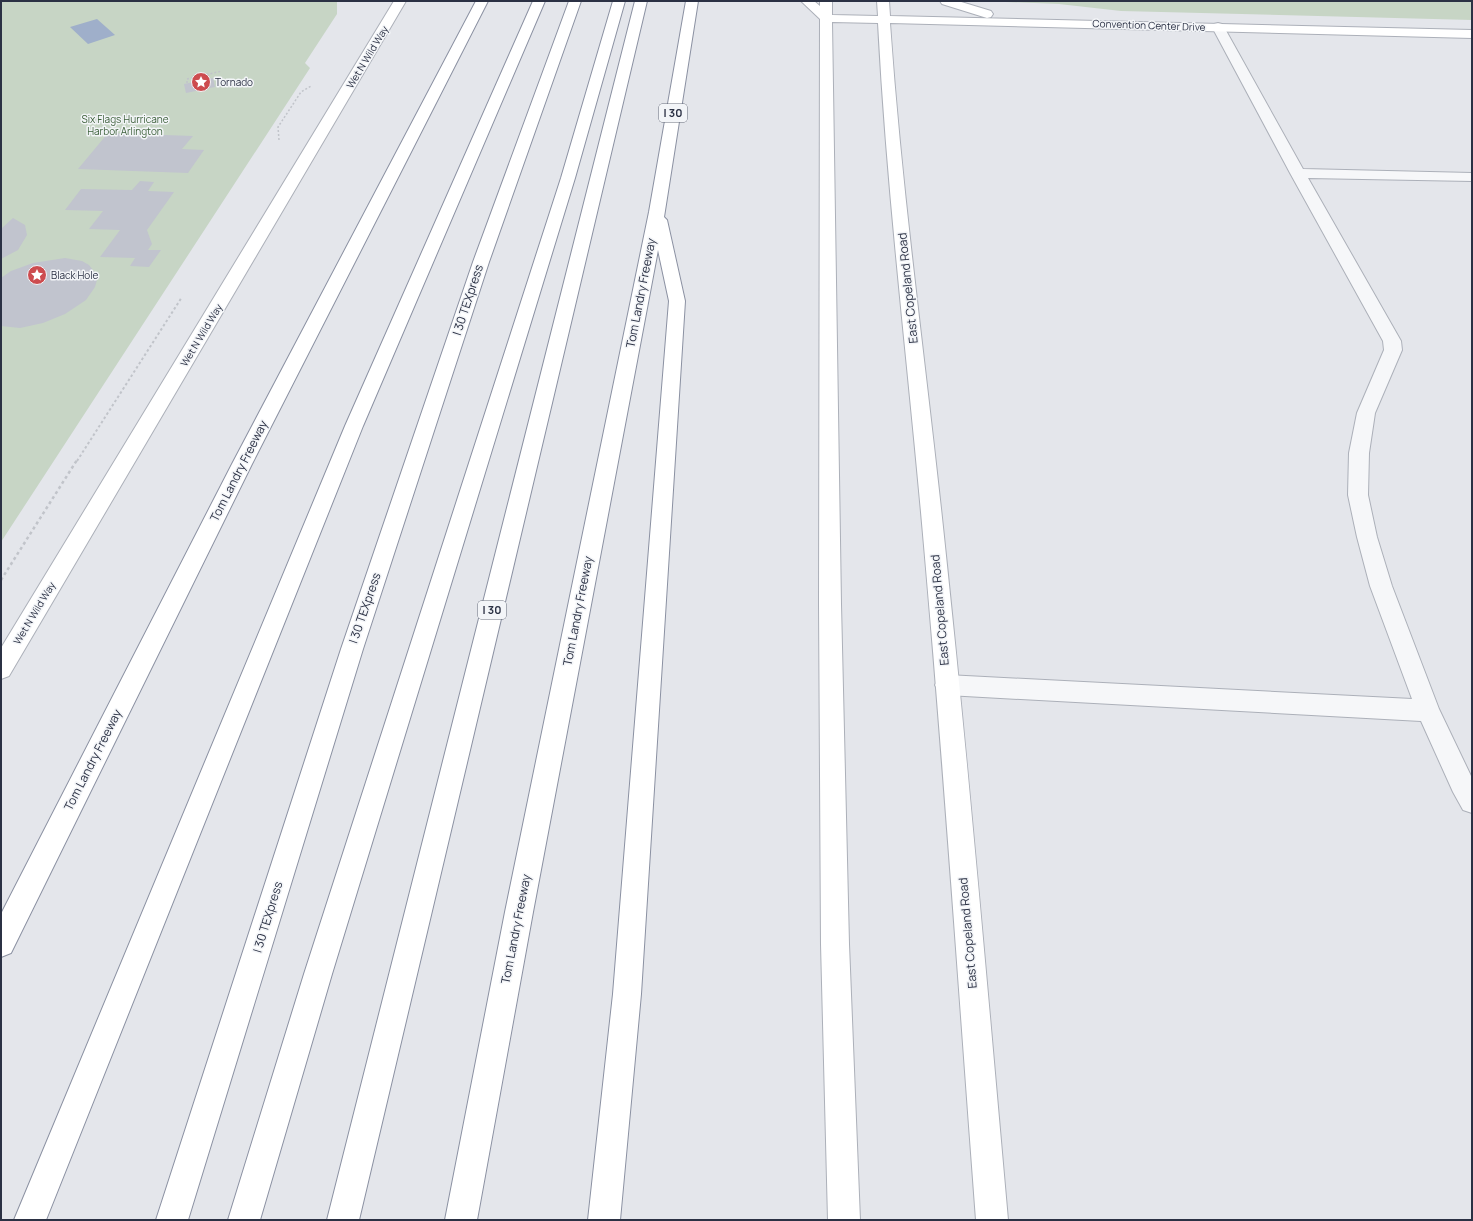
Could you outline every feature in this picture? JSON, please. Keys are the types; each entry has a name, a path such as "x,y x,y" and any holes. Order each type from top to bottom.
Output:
{"main road":[{"name":"Wet N Wild Way","path":"1,669 400,1"},
{"name":"Tom Landry Freeway","path":"1,943 242,464 482,1"},
{"path":"30,1220 354,426 539,1"},
{"name":"I 30 TEXpress","path":"172,1220 352,649 481,262 575,1"},
{"path":"244,1220 318,974 568,178 619,1"},
{"name":"I 30","path":"343,1220 641,1"},
{"name":"Tom Landry Freeway","path":"461,1220 522,897 657,212 692,1"},
{"path":"807,1 826,10 830,612 835,936 844,1220"},
{"name":"East Copeland Road","path":"882,1 894,158 931,511 947,685 992,1220"},
{"path":"946,1 1012,22"},
{"name":"Convention Center Drive","path":"826,10 883,19 1472,34"},
{"path":"604,1220 627,994 677,301 657,212"}],"lane":[{"path":"1218,27 1297,173 1392,341 1393,350 1366,413 1359,453 1358,495 1367,537 1381,586 1428,711 1462,784 1472,801"},
{"path":"1297,173 1472,177"},
{"path":"947,685 1428,711"}],"path":[{"path":"187,83 186,80 222,71"},
{"path":"279,145 278,127 301,92 316,83"},
{"path":"1,580 185,292"}],"green space":[{"name":"Six Flags Hurricane Harbor Arlington","path":"1,1 337,1 337,14 305,63 310,68 1,542"},
{"path":"981,1 1472,1 1472,20 1121,11 1059,4"}],"water":[{"path":"97,19 115,35 88,44 70,27"}],"building":[{"path":"213,78 215,87 186,93 184,84"},
{"path":"108,133 193,136 182,149 204,150 188,173 78,169"},
{"path":"140,181 154,182 148,191 174,192 147,230 152,244 148,250 161,250 149,267 130,266 135,258 100,257 120,230 89,229 103,211 65,210 81,189 132,190"},
{"path":"13,218 25,225 27,235 18,250 1,259 1,229"},
{"path":"65,258 82,261 89,265 96,274 97,280 95,287 86,300 65,314 43,323 20,328 1,326 1,278 11,271 33,263"}],"place":[{"name":"Tornado","path":"201,82"},
{"name":"Black Hole","path":"37,275"}]}
